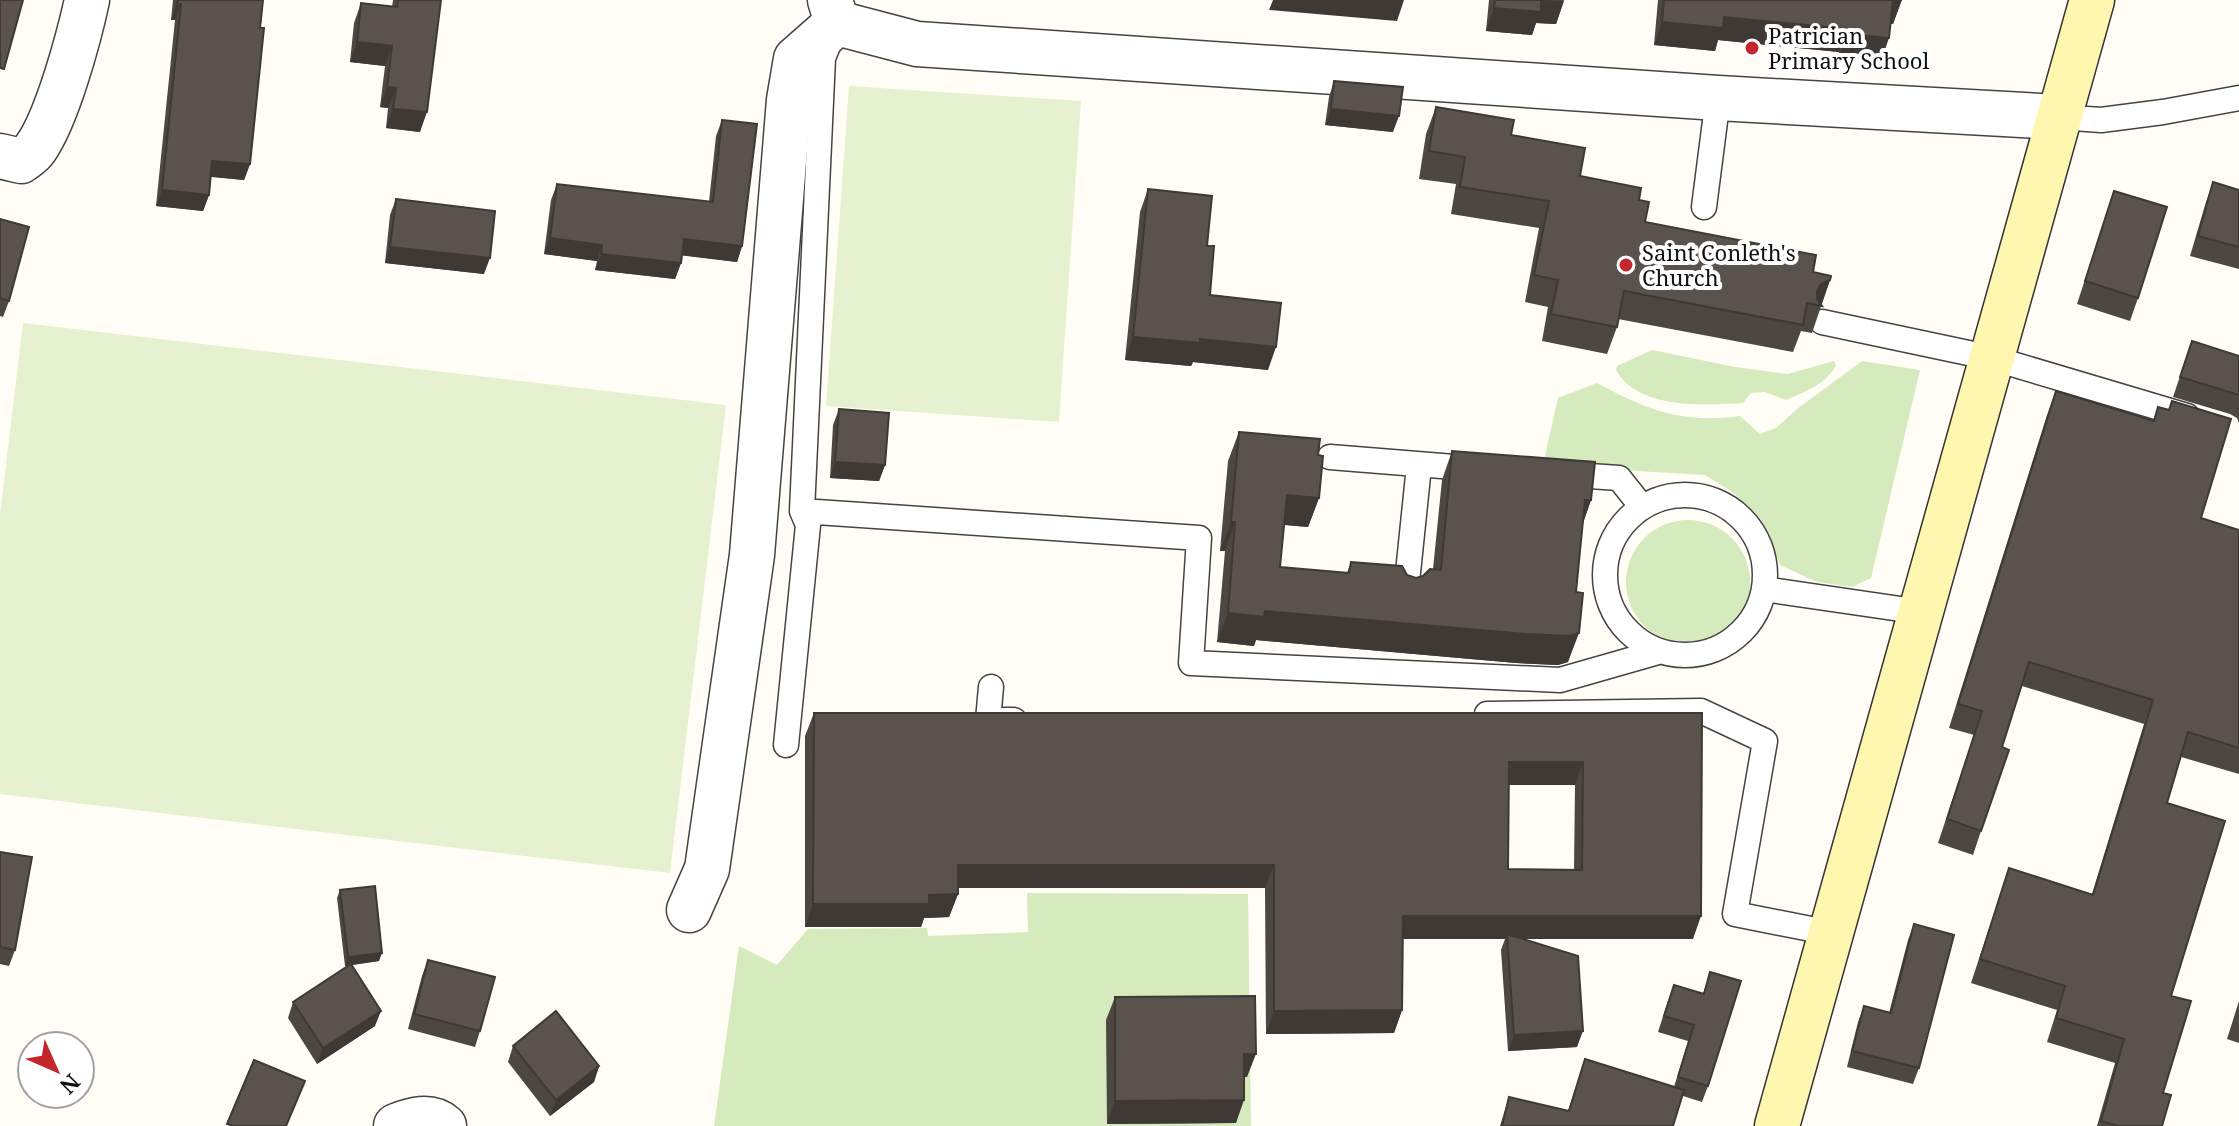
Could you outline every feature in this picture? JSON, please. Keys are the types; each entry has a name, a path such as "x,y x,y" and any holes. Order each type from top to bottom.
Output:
{"main road":[{"path":"1777,1126 2092,0"}],"street":[{"path":"0,156 21,161 35,150 53,112 87,0"},
{"path":"689,910 707,869 752,555 789,100 796,59 834,11 917,44 1718,98 2059,117"},
{"path":"396,1126 416,1119 439,1121 444,1126"}],"lane":[{"path":"786,745 808,525 802,511 823,58 834,11"},
{"path":"1704,207 1718,98"},
{"path":"2059,117 2101,120 2239,98"},
{"path":"1822,322 1992,358 2211,424"},
{"path":"1330,457 1506,471"},
{"path":"1406,592 1419,466"},
{"path":"1535,473 1619,478 1642,507"},
{"path":"802,511 1199,538 1191,663 1560,680 1658,652 1703,654 1732,641 1753,619 1764,589 1765,561 1757,539 1743,519 1708,498 1689,495 1657,500 1642,507 1617,533 1609,550 1604,573 1608,597 1617,618 1636,640 1658,652"},
{"path":"1764,589 1921,612"},
{"path":"991,687 988,720 1035,719"},
{"path":"1472,714 1701,711 1765,741 1735,914 1831,933"}],"green space":[{"path":"849,86 1081,101 1059,422 826,406"},
{"path":"23,323 726,405 670,873 0,794 0,515"},
{"path":"1652,350 1788,374 1834,361 1836,365 1821,382 1786,400 1765,392 1751,393 1743,403 1691,404 1656,399 1640,392 1626,383 1616,370 1617,366"},
{"path":"1862,361 1920,370 1871,578 1852,587 1817,582 1780,565 1768,533 1749,507 1705,475 1619,470 1544,460 1558,398 1597,383 1632,401 1666,413 1700,418 1740,416 1760,434 1776,428"},
{"path":"1688,520 1712,525 1732,538 1745,558 1750,582 1745,606 1732,626 1712,639 1688,644 1664,639 1644,626 1631,606 1626,582 1631,558 1644,538 1664,525"},
{"path":"1027,893 1248,894 1251,1126 714,1126 739,946 777,965 808,929 927,928 928,936 1028,932"}],"building":[{"path":"0,0 23,0 4,69 0,68"},
{"path":"178,0 263,0 260,28 264,28 250,164 212,161 209,195 162,190 181,4 177,4"},
{"path":"398,0 441,0 427,112 393,109 396,88 387,87 392,46 357,42 361,3 397,7"},
{"path":"1495,0 1541,0 1541,12 1494,8"},
{"path":"1664,0 1893,0 1889,38 1847,34 1847,29 1724,17 1723,28 1662,22"},
{"path":"1334,81 1403,87 1399,116 1331,109"},
{"path":"1436,107 1514,120 1511,135 1585,148 1580,176 1641,188 1639,200 1649,202 1645,222 1816,255 1813,272 1831,276 1817,291 1817,299 1822,306 1807,303 1803,325 1624,291 1617,327 1551,314 1558,280 1534,275 1549,201 1460,187 1465,157 1429,151"},
{"path":"722,120 757,124 742,246 684,239 681,263 601,254 602,245 550,238 557,184 713,202"},
{"path":"2213,182 2239,190 2239,247 2198,236"},
{"path":"1148,189 1212,196 1207,246 1214,246 1210,295 1281,303 1276,347 1200,339 1200,343 1133,337"},
{"path":"2114,191 2167,207 2138,298 2085,281"},
{"path":"396,199 495,211 490,258 390,247"},
{"path":"0,219 29,227 9,301 0,298"},
{"path":"2192,341 2239,356 2239,395 2180,377"},
{"path":"2056,391 2154,421 2158,407 2169,410 2172,401 2231,419 2201,518 2239,530 2239,748 2188,732 2167,803 2225,821 2171,996 2191,1001 2163,1093 2171,1095 2162,1126 2118,1126 2101,1121 2124,1039 2056,1018 2065,986 1980,959 2009,868 2093,895 2153,700 2029,662 2002,747 2009,750 1981,831 1947,819 1982,711 1958,704"},
{"path":"839,409 889,413 885,465 835,462"},
{"path":"1239,432 1320,439 1318,455 1323,456 1319,498 1287,495 1280,567 1349,573 1351,562 1402,566 1407,575 1416,578 1430,569 1441,570 1452,451 1595,462 1591,500 1585,500 1576,592 1583,593 1579,633 1569,636 1527,634 1265,611 1264,617 1228,613 1235,522 1231,522"},
{"path":"814,713 1702,713 1701,916 1403,916 1402,1010 1274,1011 1274,865 958,865 958,894 929,895 929,904 813,904","holes":["1509,762 1583,762 1582,870 1508,869"]},
{"path":"0,852 32,857 15,950 0,947"},
{"path":"375,886 382,953 348,957 340,890"},
{"path":"1914,924 1954,935 1919,1068 1852,1051 1864,1006 1891,1013"},
{"path":"1507,934 1578,956 1583,1031 1514,1035"},
{"path":"428,960 495,977 480,1031 414,1014"},
{"path":"351,964 381,1011 323,1048 293,1002"},
{"path":"1710,972 1741,981 1708,1086 1678,1077 1694,1025 1664,1016 1674,985 1704,994"},
{"path":"1255,996 1256,1054 1244,1054 1244,1100 1115,1101 1115,997"},
{"path":"556,1011 599,1066 556,1100 513,1046"},
{"path":"1585,1059 1684,1090 1673,1126 1502,1126 1509,1097 1569,1111"},
{"path":"254,1060 305,1081 286,1126 227,1124"}],"place":[{"name":"Patrician Primary School","path":"1752,48"},
{"name":"Saint Conleth's Church","path":"1626,265"}]}
